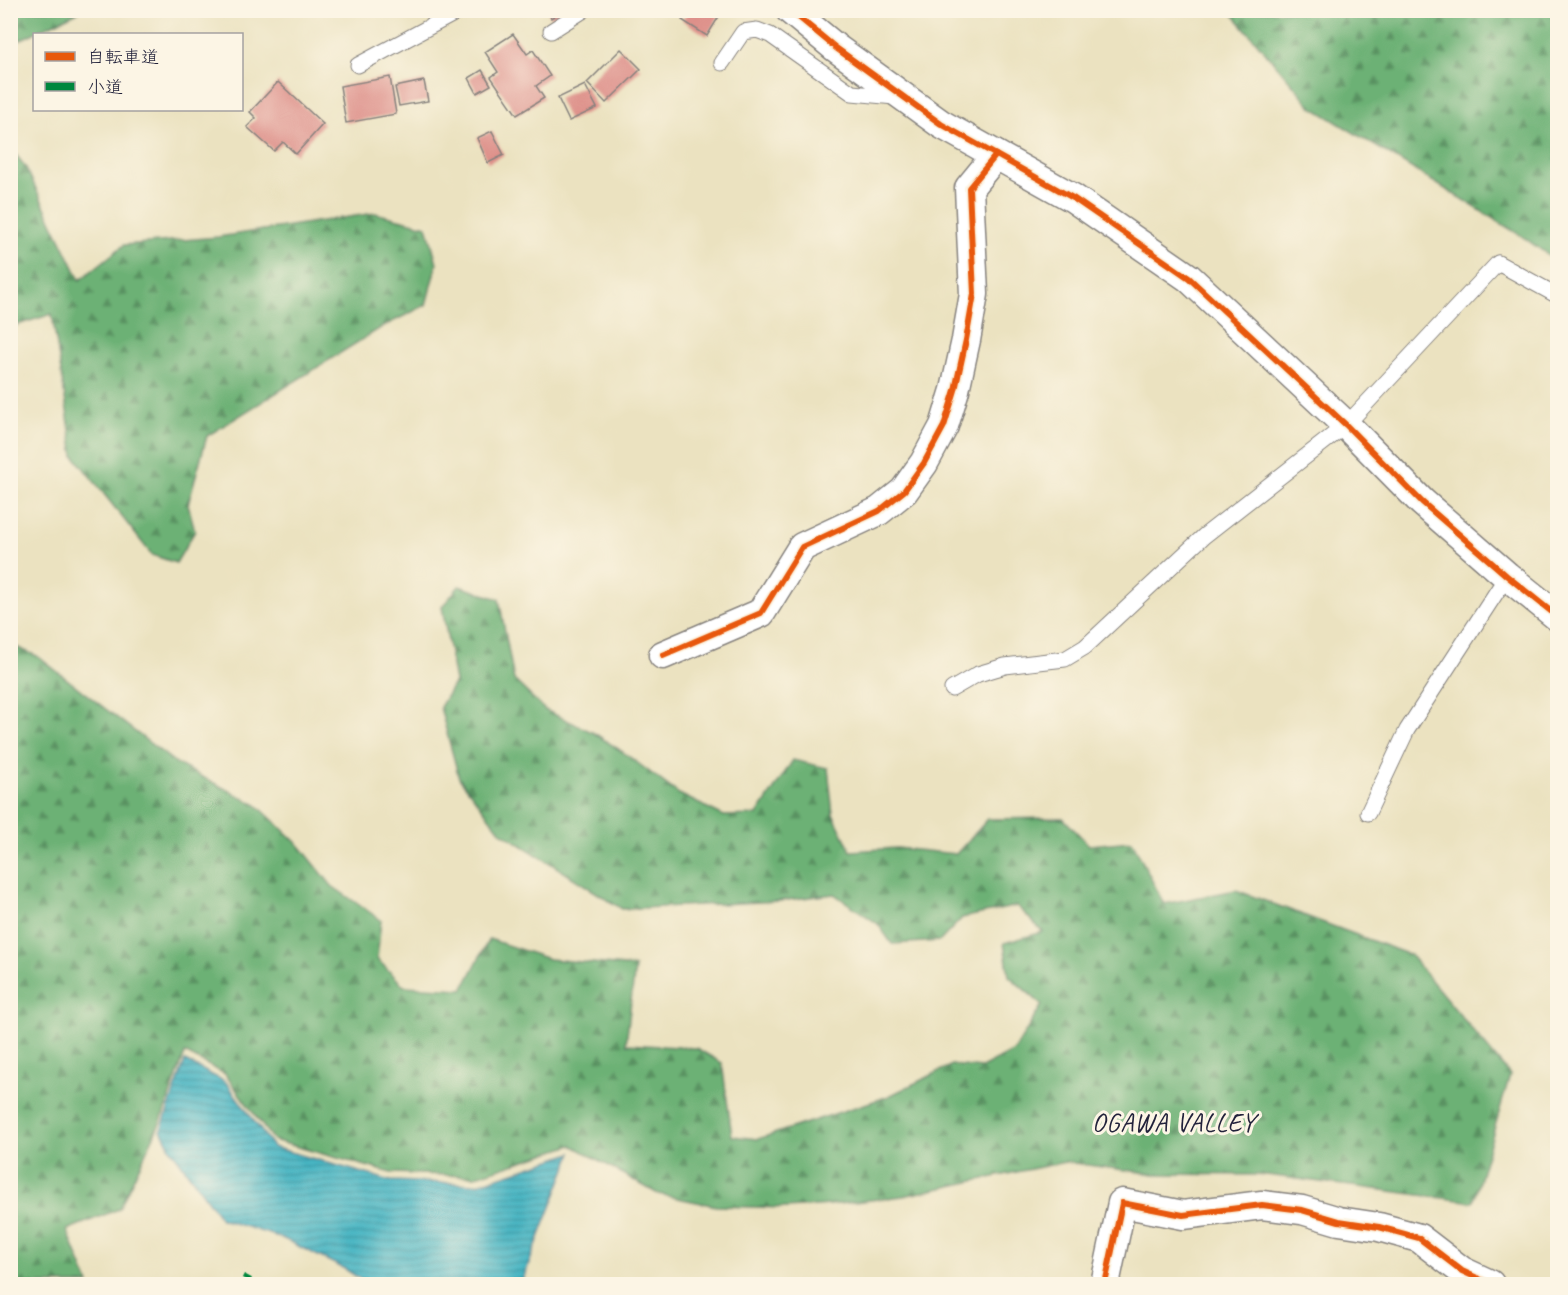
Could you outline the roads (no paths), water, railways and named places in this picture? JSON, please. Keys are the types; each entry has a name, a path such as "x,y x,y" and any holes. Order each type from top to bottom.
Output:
{"street":[{"path":"790,10 836,48 941,124 1073,198 1189,278 1346,425 1422,502 1557,617"},
{"path":"663,655 762,614 802,547 879,511 904,491 924,463 944,426 955,390 974,294 969,188 996,155"},
{"path":"1105,1284 1122,1203 1183,1215 1262,1205 1302,1210 1338,1221 1379,1227 1419,1238 1462,1271 1490,1284"}],"lane":[{"path":"358,65 461,10"},
{"path":"551,31 584,10"},
{"path":"722,63 743,32 757,30 770,34 852,93 904,97"},
{"path":"952,689 987,671 1005,666 1065,659 1085,647 1204,536 1346,425 1498,263 1557,296"},
{"path":"1368,813 1407,730 1507,576"}],"water":[{"path":"185,1061 226,1082 273,1147 391,1181 477,1184 572,1153 521,1284 368,1284 345,1269 282,1238 221,1219 171,1149 161,1130"}],"district":[{"name":"OGAWA VALLEY","path":"1174,1122"}]}
